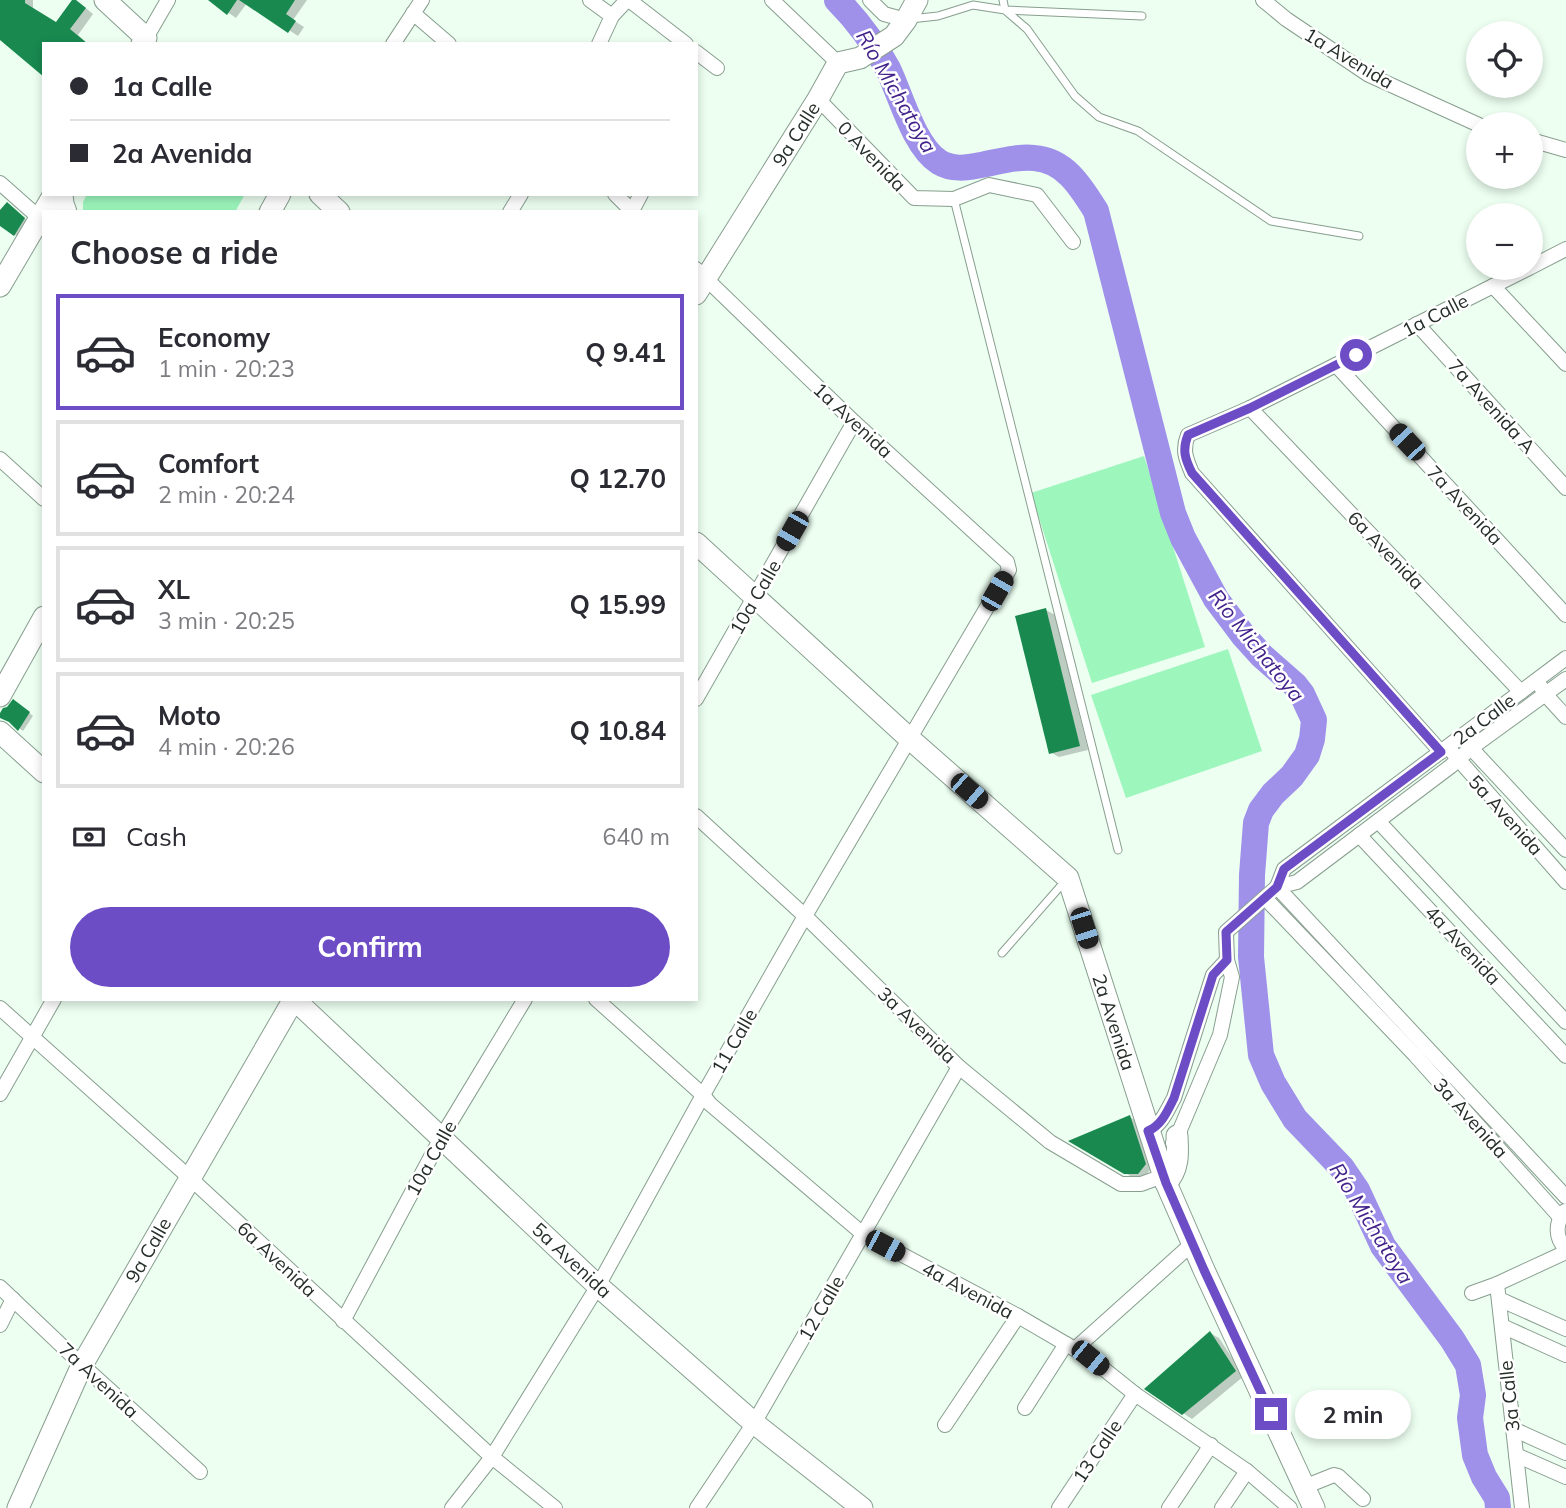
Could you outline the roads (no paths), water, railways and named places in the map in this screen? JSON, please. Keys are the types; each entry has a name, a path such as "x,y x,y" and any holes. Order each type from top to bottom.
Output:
{"main road":[{"path":"105,0 147,42"},
{"path":"838,63 860,58 900,28 917,0"},
{"name":"9a Calle","path":"700,280 818,99 838,63"},
{"path":"322,196 337,210"},
{"path":"0,286 41,220"},
{"path":"698,545 910,739 1068,878"},
{"path":"0,696 42,621"},
{"path":"0,732 42,770"},
{"name":"2a Avenida","path":"1068,878 1163,1174 1314,1508"},
{"name":"9a Calle","path":"18,1508 82,1366 293,1001"},
{"name":"5a Avenida","path":"296,1001 598,1286 754,1423 862,1508"},
{"path":"1163,1174 1172,1177 1179,1157 1177,1136"}],"street":[{"path":"147,42 168,0"},
{"path":"394,42 422,0"},
{"path":"590,0 612,16"},
{"path":"600,42 612,16 628,0 683,42"},
{"path":"772,0 838,63"},
{"path":"870,0 900,28"},
{"name":"1a Avenida","path":"1263,0 1286,19 1369,75 1466,119"},
{"path":"413,13 447,42"},
{"path":"698,53 718,68"},
{"name":"0 Avenida","path":"818,99 914,198 954,199 989,185 1037,195 1073,242"},
{"path":"1543,143 1566,150"},
{"path":"0,183 41,220"},
{"path":"617,196 632,210"},
{"name":"1a Calle","path":"1543,260 1566,249"},
{"name":"1a Avenida","path":"700,280 1007,562 1009,570"},
{"name":"1a Calle","path":"1188,435 1250,408 1505,280"},
{"path":"1493,286 1566,364"},
{"name":"7a Avenida A","path":"1417,324 1566,488"},
{"name":"7a Avenida","path":"1336,365 1566,615"},
{"name":"6a Avenida","path":"1250,408 1521,692"},
{"name":"10a Calle","path":"698,696 854,422"},
{"name":"5a Avenida","path":"1188,435 1184,445 1192,473 1444,749 1458,760 1566,882"},
{"path":"0,459 42,497"},
{"name":"11 Calle","path":"452,1508 492,1457 598,1286 805,916 1009,570"},
{"name":"2a Calle","path":"1177,1136 1220,1035 1232,978 1227,960 1226,932 1277,887 1297,882 1458,760 1466,742 1521,692 1566,658"},
{"path":"1543,675 1559,688 1566,717"},
{"name":"2a Calle","path":"1277,887 1284,869 1444,749 1466,742 1559,688"},
{"name":"5a Avenida","path":"1466,742 1566,850"},
{"name":"3a Avenida","path":"698,818 805,916 959,1067 1050,1142 1121,1184 1141,1184 1163,1174"},
{"name":"4a Avenida","path":"1378,821 1566,1022"},
{"name":"4a Avenida","path":"1359,835 1566,1056"},
{"name":"3a Avenida","path":"1277,887 1563,1214"},
{"name":"3a Avenida","path":"1262,900 1420,1051 1566,1197"},
{"path":"1148,1131 1155,1128 1174,1098 1213,975 1227,960"},
{"path":"0,1094 53,1001"},
{"name":"10a Calle","path":"343,1321 441,1138 525,1001"},
{"name":"4a Avenida","path":"598,1001 710,1104 863,1234 1018,1316 1090,1358 1135,1394 1247,1471 1290,1508"},
{"name":"6a Avenida","path":"0,1008 190,1178 492,1457 555,1508"},
{"name":"12 Calle","path":"697,1508 754,1423 959,1067"},
{"path":"1182,1074 1200,1081"},
{"path":"1472,1293 1566,1251 1558,1236 1557,1226 1563,1214"},
{"path":"1025,1408 1070,1347 1193,1243"},
{"name":"3a Calle","path":"1497,1284 1522,1508"},
{"name":"7a Avenida","path":"0,1287 82,1366 200,1472"},
{"path":"0,1325 13,1299"},
{"path":"1499,1299 1566,1329"},
{"path":"945,1425 1018,1316"},
{"path":"1502,1326 1566,1354"},
{"name":"13 Calle","path":"1059,1508 1135,1394"},
{"path":"1513,1429 1566,1453"},
{"path":"1169,1508 1211,1445"},
{"path":"1516,1455 1566,1477"},
{"path":"1222,1508 1247,1471"},
{"path":"1304,1487 1334,1475 1363,1499"}],"lane":[{"path":"1003,0 1005,10 1027,29 1075,96 1099,117 1138,131 1271,221 1359,236"},
{"path":"900,28 973,5 1005,10 1142,16"},
{"path":"954,199 1118,850"},
{"path":"1002,953 1068,878"}],"waterway":[{"name":"Río Michatoya","path":"837,0 859,24 877,50 915,133 930,155 939,162 959,168 1021,158 1045,160 1071,176 1096,211 1173,513 1183,538 1216,599 1262,656 1295,685 1314,720 1307,755 1292,776 1273,794 1261,810 1256,823 1251,957 1261,1055 1273,1083 1295,1119 1342,1168 1357,1190 1383,1246 1468,1365 1473,1395 1470,1418 1475,1455 1497,1498 1498,1508"}]}
